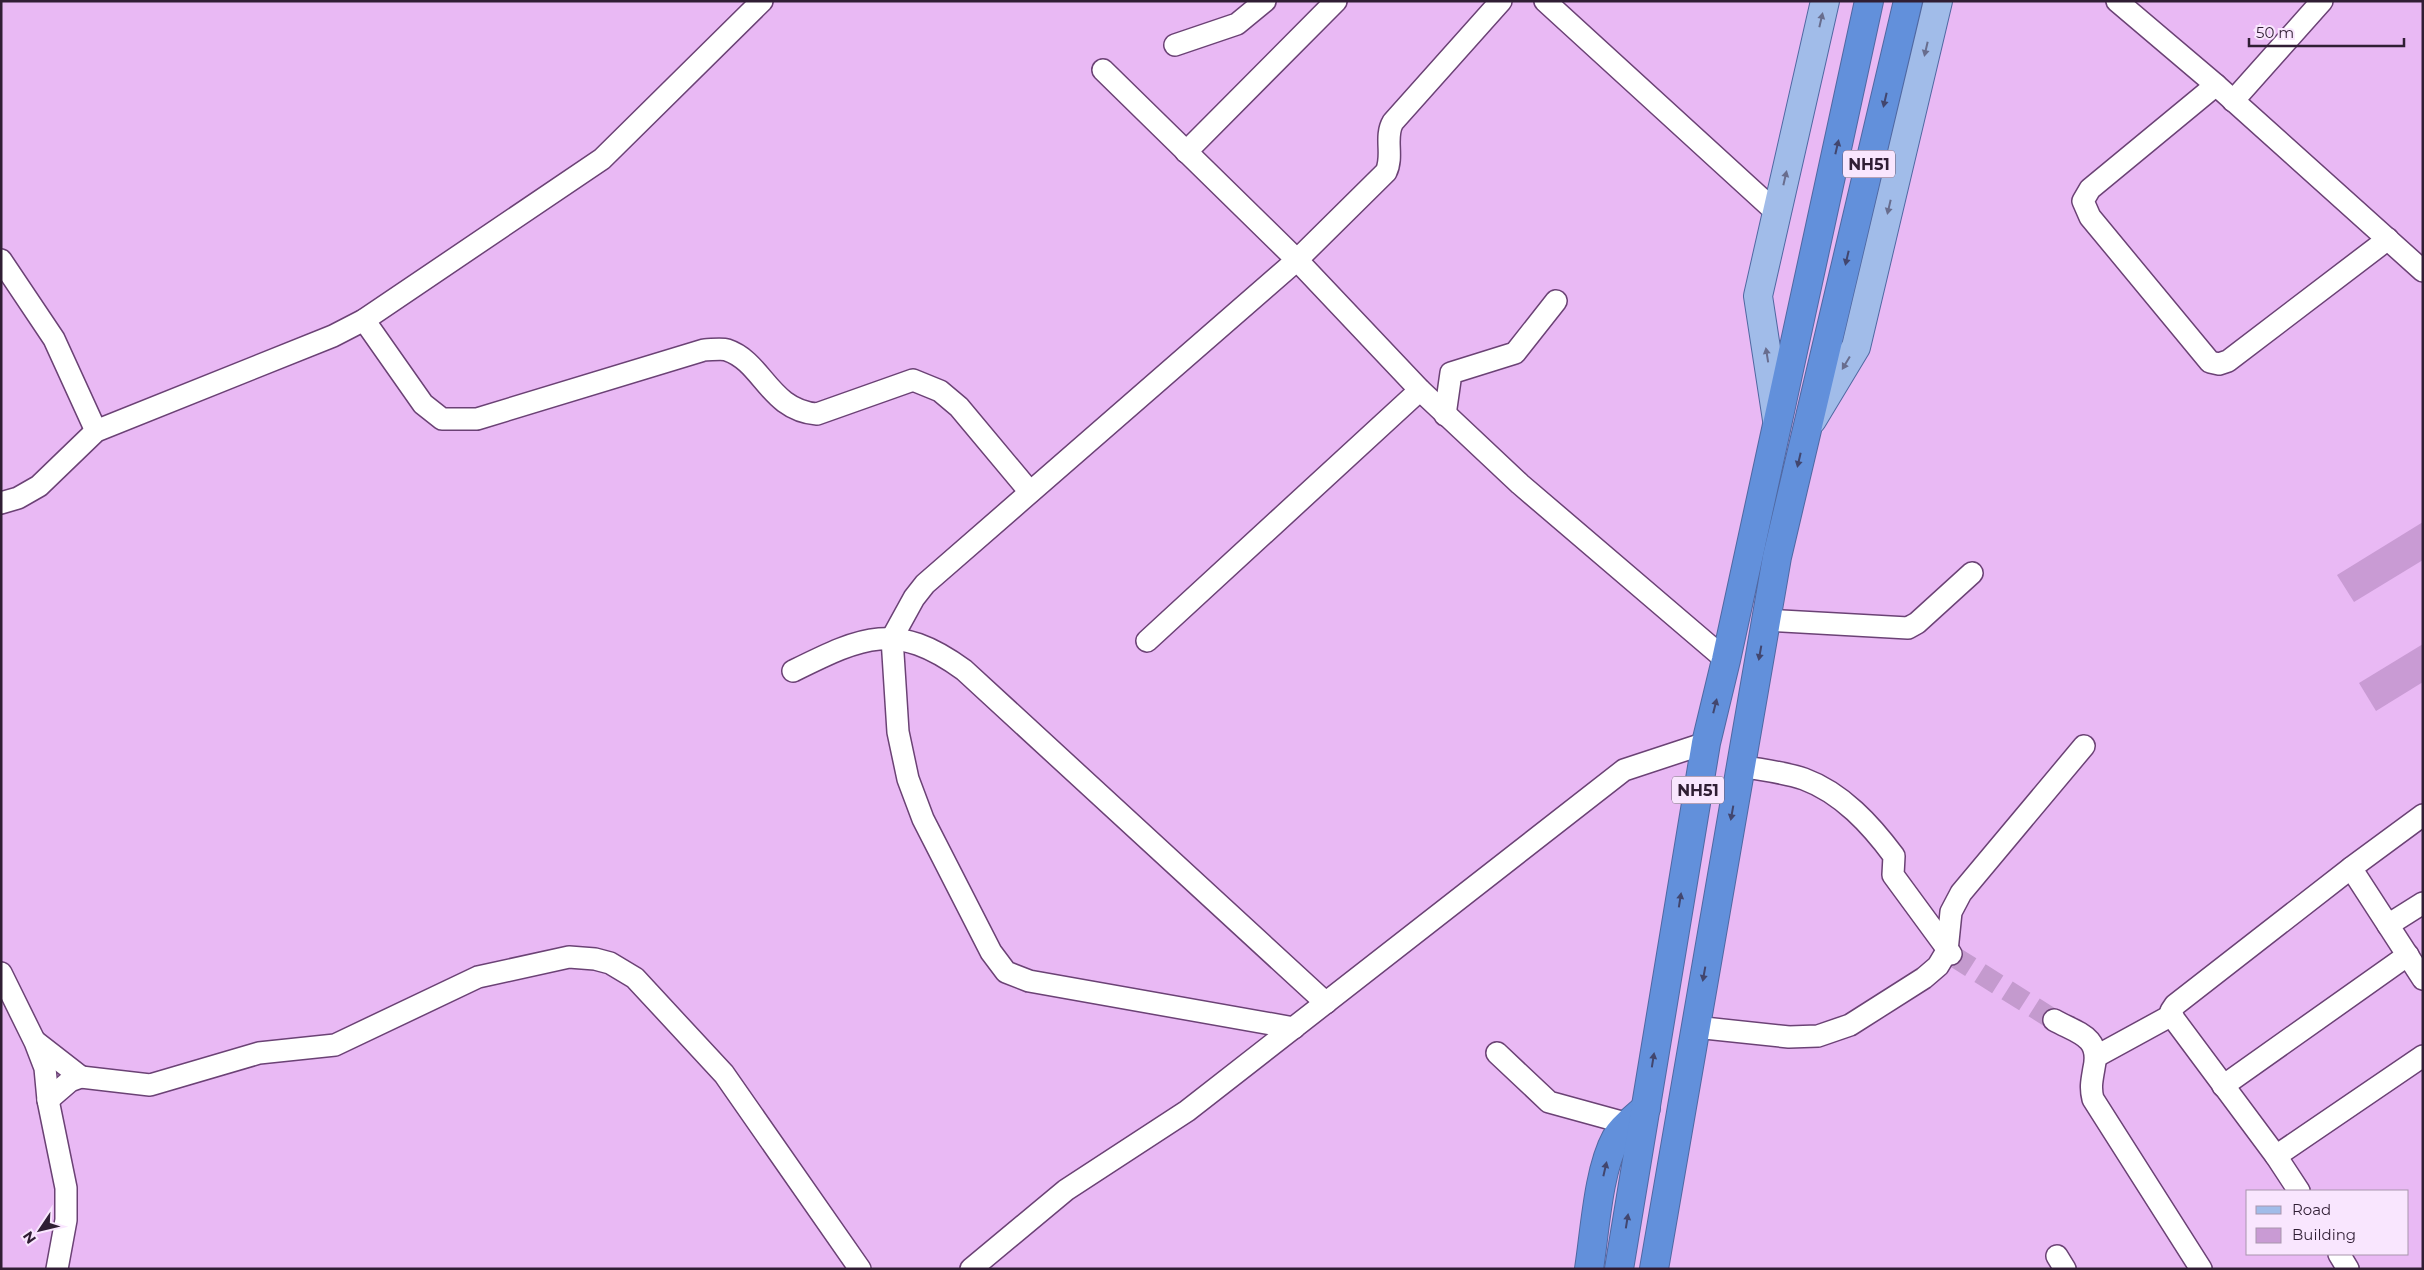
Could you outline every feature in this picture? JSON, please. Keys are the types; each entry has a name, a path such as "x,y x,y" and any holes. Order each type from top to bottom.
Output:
{"highway":[{"name":"NH51","path":"1619,1269 1637,1116 1706,743 1726,660 1869,1"},
{"name":"NH51","path":"1654,1269 1776,557 1908,1"},
{"path":"1589,1269 1605,1167 1617,1136 1637,1116"}],"main road":[{"path":"1778,420 1758,296 1826,1"},
{"path":"1807,428 1856,347 1938,1"}],"street":[{"path":"1,503 18,498 39,486 96,431 333,336 364,320 602,158 762,1"},
{"path":"1175,45 1237,24 1266,1"},
{"path":"1186,152 1336,1"},
{"path":"1294,1028 1029,982 1006,972 991,952 915,801 898,732 892,638 919,590 1297,260 1386,172 1390,160 1390,131 1393,122 1501,1"},
{"path":"1545,1 1777,213"},
{"path":"2117,1 2216,85 2423,271"},
{"path":"2233,101 2322,1"},
{"path":"1103,70 1297,260 1445,414 1520,484 1726,660"},
{"path":"2216,85 2090,189 2083,201 2090,217 2210,362 2219,364 2228,361 2388,239"},
{"path":"1,260 54,339 96,431"},
{"path":"1445,414 1452,373 1455,370 1515,353 1556,301"},
{"path":"364,320 423,404 442,418 477,419 704,350 727,350 743,360 785,404 804,413 817,414 913,380 940,391 960,407 1030,492"},
{"path":"1147,641 1420,390"},
{"path":"1766,620 1908,628 1917,623 1972,573"},
{"path":"793,671 850,644 873,638 912,641 932,649 964,670 1326,1003"},
{"path":"971,1269 1066,1190 1187,1111 1624,770 1706,743"},
{"path":"1695,1027 1789,1037 1818,1036 1850,1025 1924,978 1950,953 1951,912 1961,893 2084,746"},
{"path":"1740,766 1806,780 1833,795 1864,820 1894,856 1893,875 1950,953"},
{"path":"2298,1190 2276,1156 2172,1015 2171,1011 2175,1005 2351,868 2423,815"},
{"path":"2351,868 2423,979"},
{"path":"2388,925 2423,902"},
{"path":"2223,1086 2408,955"},
{"path":"48,1100 70,1081 81,1077 150,1085 259,1053 335,1046 478,977 568,957 595,959 610,963 634,978 727,1077 860,1269"},
{"path":"1,973 35,1042 44,1068 48,1100 66,1188 66,1220 56,1269"},
{"path":"2097,1056 2172,1015"},
{"path":"2054,1020 2088,1039 2095,1047 2097,1056 2090,1086 2093,1099 2202,1269"},
{"path":"35,1042 81,1077"},
{"path":"1497,1053 1549,1102 1637,1116"},
{"path":"2276,1156 2423,1056"},
{"path":"2340,1255 2348,1269"}],"building":[{"path":"2423,522 2423,560 2354,602 2337,575"},
{"path":"2423,644 2423,682 2376,711 2359,683"}],"tunnel":[{"path":"1953,956 2054,1020"}]}
